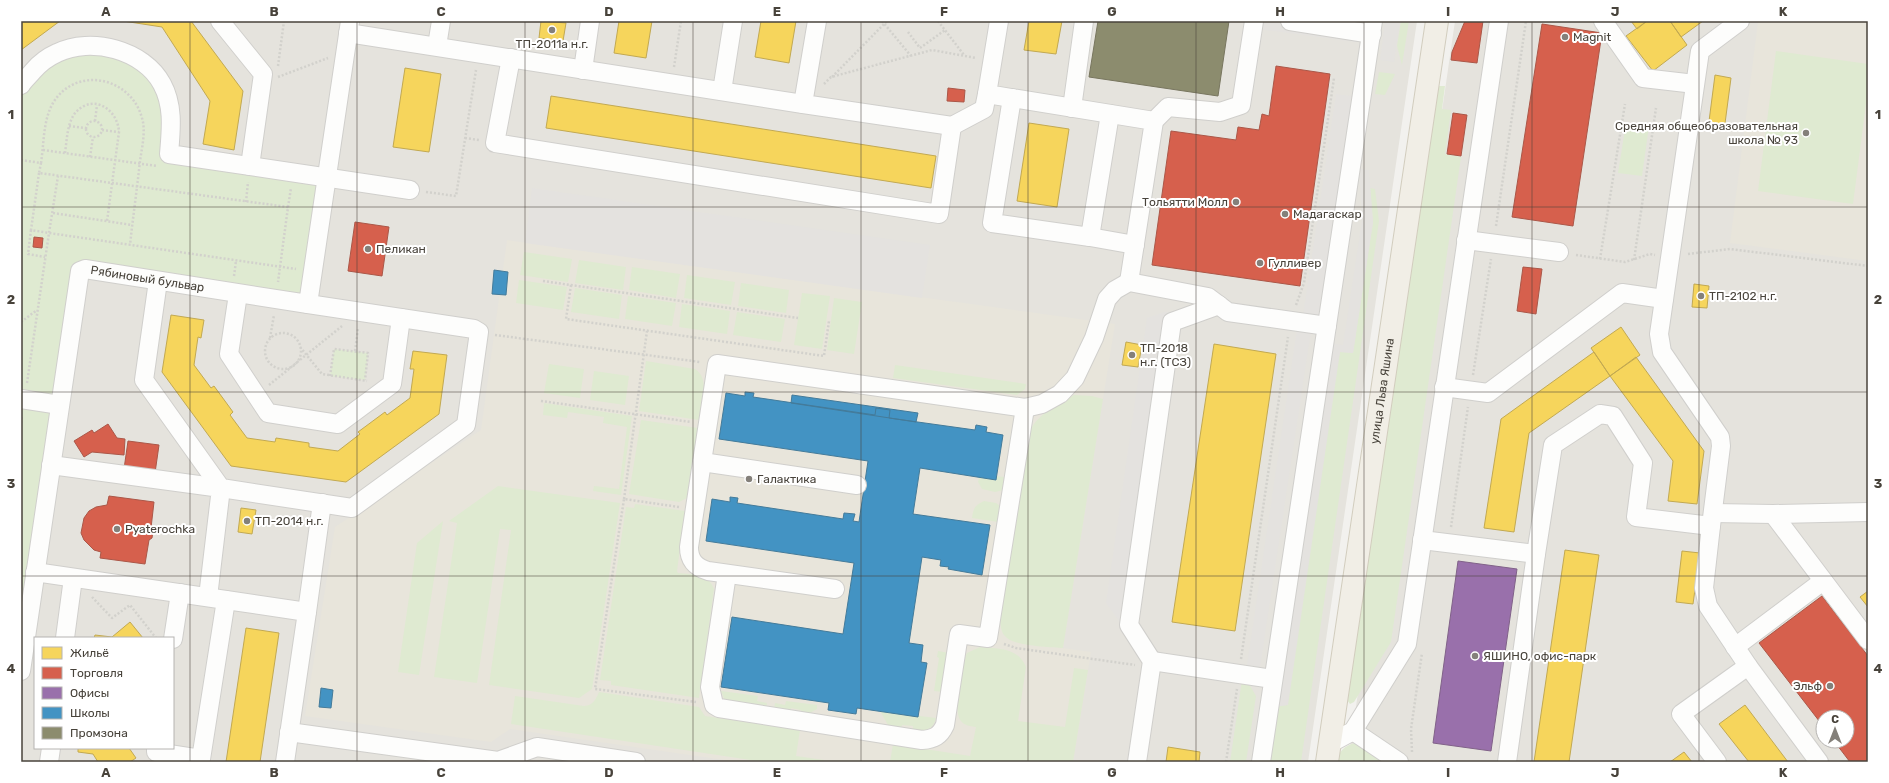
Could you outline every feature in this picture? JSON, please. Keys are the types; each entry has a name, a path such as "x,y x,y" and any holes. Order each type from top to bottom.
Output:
{"main road":[{"name":"улица Льва Яшина","path":"1328,753 1437,21"}],"street":[{"path":"220,21 263,74 249,172"},
{"path":"437,46 441,21"},
{"path":"583,70 590,21"},
{"path":"722,91 733,21"},
{"path":"803,104 817,21"},
{"path":"308,304 349,27 437,46 478,53 952,126 984,109 999,21"},
{"path":"1072,108 1084,21"},
{"path":"1129,282 1154,121 1168,107 1220,112 1241,105 1254,21"},
{"path":"1261,762 1372,27 1290,21"},
{"path":"1328,753 1353,731 1407,644 1499,21"},
{"path":"1603,21 1643,78 1695,84"},
{"path":"1740,21 1700,51 1659,334 1662,352 1720,437 1721,446 1704,588 1708,606 1748,666 1820,762"},
{"path":"21,85 38,66 57,52 77,46 96,46 116,49 136,58 150,69 162,83 169,100 171,120 169,154 249,172 326,177 410,190"},
{"path":"511,58 495,143 939,214 952,126"},
{"path":"987,94 1154,121"},
{"path":"1012,98 992,222 1135,245"},
{"path":"1090,237 1110,114"},
{"path":"1466,240 1559,252"},
{"name":"Рябиновый бульвар","path":"21,671 80,271 85,270 474,329 479,332"},
{"path":"158,281 144,380 221,488 208,597"},
{"path":"835,589 727,574 699,568 689,555 717,364 1025,408 1042,404 1060,394 1075,378 1094,338 1107,300 1115,290 1129,282 1208,297 1228,312 1327,326"},
{"path":"238,294 229,354 268,413 338,424 392,384 401,318"},
{"path":"1444,386 1488,393 1622,294 1664,300"},
{"path":"1137,762 1152,664 1129,625 1172,322 1219,305"},
{"path":"51,465 221,488 352,508 466,425 479,332"},
{"path":"21,399 60,405"},
{"path":"727,574 710,687 714,705 719,708 922,740 933,739 941,733 945,725 959,634 988,638 1025,408"},
{"path":"1507,762 1553,445 1600,414 1613,416 1643,463 1636,517 1712,520 1773,514 1868,512"},
{"path":"702,462 857,485"},
{"path":"285,762 322,503"},
{"path":"1773,514 1868,640"},
{"path":"1422,540 1536,554"},
{"path":"35,572 306,612"},
{"path":"65,637 73,578"},
{"path":"1735,647 1823,581"},
{"path":"173,637 180,593"},
{"path":"156,749 156,752 201,760 226,600"},
{"path":"1152,664 1273,679"},
{"path":"1717,762 1681,714 1748,666"},
{"path":"1353,731 1399,762"},
{"path":"289,732 498,761 536,755 636,762"},
{"path":"49,762 51,749"}],"path":[{"path":"284,21 276,78 345,51"},
{"path":"671,83 681,21"},
{"path":"803,104 883,22 887,21"},
{"path":"938,21 964,56"},
{"path":"883,22 911,56"},
{"path":"908,32 920,48 945,30"},
{"path":"831,77 932,50 992,62"},
{"path":"410,190 456,196 478,53"},
{"path":"1226,762 1290,321 1304,283 1334,78"},
{"path":"45,257 28,254 48,114 53,103 62,93 72,85 86,81 104,81 119,86 132,97 139,108 144,130 130,245"},
{"path":"1600,259 1625,104"},
{"path":"95,121 97,105"},
{"path":"65,153 69,126 77,111 84,106 97,105 104,107 114,114 117,120 119,132 108,221"},
{"path":"1559,252 1625,262 1634,260 1656,108"},
{"path":"86,128 87,124 95,121"},
{"path":"95,121 99,123 102,130"},
{"path":"69,126 86,128"},
{"path":"86,128 89,136 93,137"},
{"path":"102,130 119,132"},
{"path":"93,137 100,134 102,130"},
{"path":"90,156 93,137"},
{"path":"43,150 153,166"},
{"path":"21,160 40,162"},
{"path":"246,202 249,172"},
{"path":"39,173 288,207 270,338 265,349 268,361 278,368 284,368 295,363 300,352 300,346"},
{"path":"31,230 49,233 58,176"},
{"path":"53,213 132,225"},
{"path":"1730,249 1868,266"},
{"path":"543,281 798,318"},
{"path":"571,285 566,319 824,356 829,321"},
{"path":"21,322 38,310"},
{"path":"257,395 360,312"},
{"path":"356,351 360,312"},
{"path":"647,331 624,499 595,689 714,705"},
{"path":"479,332 717,364"},
{"path":"270,338 275,334 287,334 293,336 322,374 392,384"},
{"path":"330,376 334,349 356,351 368,353 365,380"},
{"path":"541,401 708,424"},
{"path":"624,499 695,509"},
{"path":"73,578 112,618 130,605 155,637"},
{"path":"988,638 1016,648 1152,664"}],"shaded area":[{"path":"21,21 1417,21 1308,762 21,762"},
{"path":"1259,21 1358,21 1355,42 1258,29"},
{"path":"1385,21 1400,21 1394,62 1380,60"},
{"path":"1455,21 1868,21 1868,762 1348,762"},
{"name":"Средняя общеобразовательная школа № 93","path":"1868,21 1868,261 1730,243 1758,22"},
{"path":"1336,94 1359,97 1326,319 1303,316"},
{"path":"1359,169 1369,170 1373,222 1353,353 1340,352 1288,705 1274,707 1328,343 1343,345 1362,220"},
{"path":"532,188 930,245 922,298 525,243"},
{"name":"Галактика","path":"507,240 1115,324 1063,648 1091,652 1073,762 738,762 510,729 491,742 305,716 335,527 481,430"},
{"path":"1165,312 1177,312 1128,633 1106,603 1147,318"},
{"path":"1297,329 1311,331 1260,667 1247,665"}],"green space":[{"path":"1401,21 1409,21 1402,65 1397,46"},
{"path":"116,49 162,83 169,154 327,177 308,304 85,269 21,671 21,85 57,53"},
{"path":"1776,51 1868,64 1868,88 1853,204 1758,191"},
{"path":"1379,72 1395,74 1385,95 1375,94"},
{"path":"1438,86 1445,86 1442,109 1451,110 1445,154 1461,157 1391,642 1354,702 1350,704 1347,700"},
{"path":"1626,123 1649,126 1642,176 1618,173"},
{"path":"1370,188 1375,189 1379,221 1301,762 1265,762 1274,707 1287,705 1293,593 1340,352 1353,353 1373,222"},
{"path":"524,252 572,259 568,282 520,275"},
{"path":"579,260 626,267 623,290 575,283"},
{"path":"632,267 680,274 676,298 629,290"},
{"path":"687,275 735,282 731,305 684,298"},
{"path":"519,280 567,287 563,310 516,303"},
{"path":"741,283 789,290 786,313 738,306"},
{"path":"575,288 622,295 619,319 571,312"},
{"path":"802,293 830,296 822,349 794,345"},
{"path":"628,296 676,303 672,326 625,319"},
{"path":"834,298 862,302 854,354 827,350"},
{"path":"682,304 730,311 727,334 679,327"},
{"path":"737,312 785,319 781,342 733,335"},
{"path":"334,349 368,353 365,380 330,376"},
{"path":"646,361 695,369 700,373 703,379 704,392 699,420 639,411"},
{"path":"549,364 584,369 580,398 544,393"},
{"path":"895,365 1026,384 1025,389 1017,395 893,378"},
{"path":"594,371 629,376 625,405 590,400"},
{"path":"1074,395 1092,396 1103,399 1063,648 1023,644 1015,642 1005,636 1002,631 1000,621 1030,431 1043,414"},
{"path":"544,403 632,416 621,495 593,491 594,486 619,489 627,427 603,423 604,417 568,412 567,418 543,415"},
{"path":"641,420 698,428 687,498 679,502 629,494"},
{"path":"980,474 1004,477 1003,490 995,492 982,489 978,482"},
{"path":"498,486 620,503 592,689 579,698 489,685 511,530 500,529 477,683 434,677 457,523 449,521"},
{"path":"984,501 996,503 1000,506 998,522 972,518 975,508 978,504"},
{"path":"635,504 685,511 677,571 678,573 704,577 714,589 699,698 611,685 611,681 600,680 626,507 634,508"},
{"path":"443,521 419,675 398,672 417,543"},
{"path":"980,647 1013,652 1022,660 1026,667 1018,721 1065,727 1074,668 1088,670 1073,762 890,762 893,744 970,756 976,727 966,725 961,721 958,716 957,700 964,659 967,653"},
{"path":"938,651 949,653 943,692 934,691 939,658 937,657"},
{"path":"1242,680 1249,684 1256,696 1246,762 1230,762"},
{"path":"721,691 758,696 757,701 767,703 766,708 725,701"},
{"path":"599,692 699,707 705,716 800,730 796,756 824,760 823,762 764,762 511,724 515,696 584,706 590,705"},
{"path":"786,701 817,705 817,709 808,714 801,713 801,710 791,708 790,711 774,709 775,703 785,705"},
{"path":"880,711 936,718 933,726 928,729 913,730 913,726 902,725 901,729 888,725"},
{"path":"1355,743 1389,762 1337,762 1339,755 1343,750 1348,745"}],"building: Жильё":[{"path":"21,21 60,21 21,50"},
{"path":"123,21 191,21 243,91 234,150 203,144 210,101 162,27"},
{"name":"ТП-2011а н.г.","path":"541,21 566,23 563,41 539,38"},
{"path":"619,21 652,21 646,58 614,53"},
{"path":"761,21 796,21 789,63 755,57"},
{"path":"1029,21 1062,21 1056,54 1024,50"},
{"path":"1631,21 1647,21 1637,29"},
{"path":"1647,21 1670,21 1687,45 1653,71 1626,36"},
{"path":"1670,21 1703,21 1681,37"},
{"path":"405,68 441,74 429,152 393,147"},
{"path":"1715,75 1731,78 1724,131 1708,129"},
{"path":"551,96 936,156 931,188 546,128"},
{"path":"1029,123 1069,129 1057,207 1017,201"},
{"name":"ТП-2102 н.г.","path":"1694,284 1709,286 1707,308 1692,307"},
{"path":"171,315 204,320 201,338 198,337 194,365 211,388 214,386 233,412 230,415 247,438 275,442 276,438 309,443 309,447 338,451 360,434 358,432 385,412 387,415 410,398 414,369 410,369 413,351 447,355 439,414 346,482 231,466 162,372"},
{"path":"1621,327 1640,355 1610,376 1591,348"},
{"name":"ТП-2018 н.г. (ТСЗ)","path":"1126,342 1142,345 1138,367 1122,365"},
{"path":"1214,344 1276,354 1235,631 1172,622"},
{"path":"1594,352 1610,376 1529,433 1514,532 1484,528 1501,419"},
{"path":"1636,357 1704,451 1697,504 1668,501 1673,461 1610,376"},
{"name":"ТП-2014 н.г.","path":"241,508 256,510 252,534 238,532"},
{"path":"1565,550 1599,555 1569,762 1534,762"},
{"path":"1682,551 1700,553 1693,604 1676,602"},
{"path":"1868,591 1868,607 1860,597"},
{"path":"130,622 142,637 112,637"},
{"path":"246,628 279,633 260,762 226,762"},
{"path":"95,635 112,637 94,637"},
{"path":"1745,705 1788,762 1749,762 1719,724"},
{"path":"1168,747 1200,752 1199,762 1166,762"},
{"path":"78,749 130,749 136,758 130,762 98,762 93,754 78,752"},
{"path":"1684,752 1692,762 1670,762"}],"building: Торговля":[{"path":"1465,21 1483,21 1477,63 1451,60 1452,52"},
{"path":"1542,24 1602,33 1573,226 1512,217"},
{"name":"Тольятти Молл","path":"1276,66 1330,74 1300,286 1152,265 1171,131 1236,140 1238,127 1259,130 1262,114 1269,116"},
{"path":"948,88 965,90 964,102 947,101"},
{"path":"1453,113 1467,115 1461,156 1447,154"},
{"name":"Пеликан","path":"355,222 389,227 382,276 348,271"},
{"path":"34,237 43,238 42,248 33,247"},
{"path":"1523,267 1542,269 1536,314 1517,311"},
{"path":"108,424 117,438 125,439 124,455 92,452 84,457 74,441 92,430 94,433"},
{"path":"128,441 159,445 155,473 124,469"},
{"name":"Pyaterochka","path":"109,496 154,502 151,528 153,531 152,538 149,540 145,564 100,558 101,552 94,550 84,540 81,533 84,518 89,511 96,507 107,505"},
{"name":"Эльф","path":"1822,596 1868,656 1868,762 1850,762 1840,749 1855,749 1855,709 1815,709 1815,716 1759,643"}],"building: Офисы":[{"name":"ЯШИНО, офис-парк","path":"1458,561 1517,569 1491,751 1433,743"}],"building: Школы":[{"path":"494,270 508,272 506,295 492,294"},
{"path":"745,392 754,393 753,397 875,415 876,408 890,410 889,418 975,430 976,425 987,427 986,432 1003,435 996,480 920,468 913,514 990,525 982,575 948,569 949,567 940,566 941,560 922,557 909,643 923,645 921,662 927,663 918,717 857,708 856,714 828,710 829,703 721,687 732,617 843,634 854,563 706,541 712,499 730,502 730,497 738,498 737,503 843,519 844,513 855,514 853,521 859,522 868,461 719,439 726,393 745,396"},
{"path":"792,395 918,413 916,422 791,403"},
{"path":"321,688 333,690 331,708 319,707"}],"building: Промзона":[{"path":"1098,21 1229,21 1218,96 1089,77"}],"place":[{"name":"ТП-2011а н.г.","path":"552,30"},
{"name":"Magnit","path":"1565,37"},
{"name":"Средняя общеобразовательная школа № 93","path":"1806,133"},
{"name":"Тольятти Молл","path":"1236,202"},
{"name":"Мадагаскар","path":"1285,214"},
{"name":"Пеликан","path":"368,249"},
{"name":"Гулливер","path":"1260,263"},
{"name":"ТП-2102 н.г.","path":"1701,296"},
{"name":"ТП-2018 н.г. (ТСЗ)","path":"1132,355"},
{"name":"Галактика","path":"749,479"},
{"name":"ТП-2014 н.г.","path":"247,521"},
{"name":"Pyaterochka","path":"117,529"},
{"name":"ЯШИНО, офис-парк","path":"1475,656"},
{"name":"Эльф","path":"1830,686"}]}
